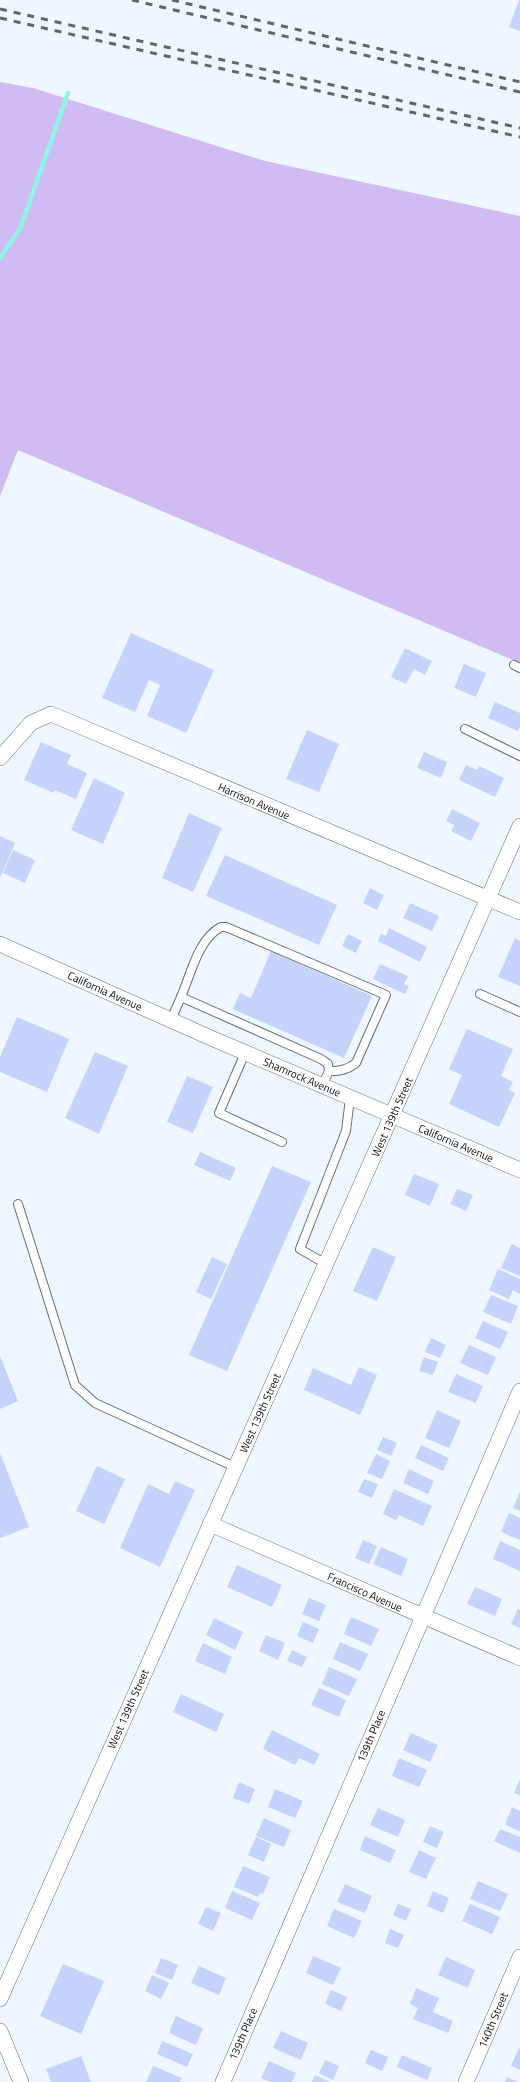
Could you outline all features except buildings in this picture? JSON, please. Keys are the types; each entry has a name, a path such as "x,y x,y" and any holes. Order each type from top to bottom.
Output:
{"street":[{"name":"Harrison Avenue","path":"0,758 31,724 51,714 520,912"},
{"name":"West 139th Street","path":"0,1999 235,1467 393,1116 520,826"},
{"name":"California Avenue","path":"0,944 211,1038"},
{"name":"Shamrock Avenue","path":"211,1038 393,1116"},
{"name":"California Avenue","path":"393,1116 520,1170"},
{"name":"139th Place","path":"223,2082 520,1390"},
{"name":"Francisco Avenue","path":"210,1524 422,1617 520,1658"},
{"name":"140th Street","path":"466,2082 520,1957"},
{"path":"0,2031 21,2082"}],"lane":[{"path":"465,729 520,756"},
{"path":"171,1020 203,945 214,930 221,927 226,927 386,995 356,1063 349,1068 340,1071 329,1071"},
{"path":"480,994 520,1012"},
{"path":"181,997 321,1059 328,1064 329,1071 322,1086"},
{"path":"245,1053 219,1113 282,1142"},
{"path":"326,1264 300,1249 346,1131 350,1098"},
{"path":"18,1204 75,1385 95,1404 235,1467"}],"shaded area":[{"path":"0,82 33,88 265,161 520,216 520,663 18,450 0,496"}],"waterway":[{"path":"0,258 20,229 68,93"}],"railway":[{"path":"132,0 520,92"},
{"path":"172,0 520,82"},
{"path":"0,9 520,128"},
{"path":"0,18 520,137"}]}
